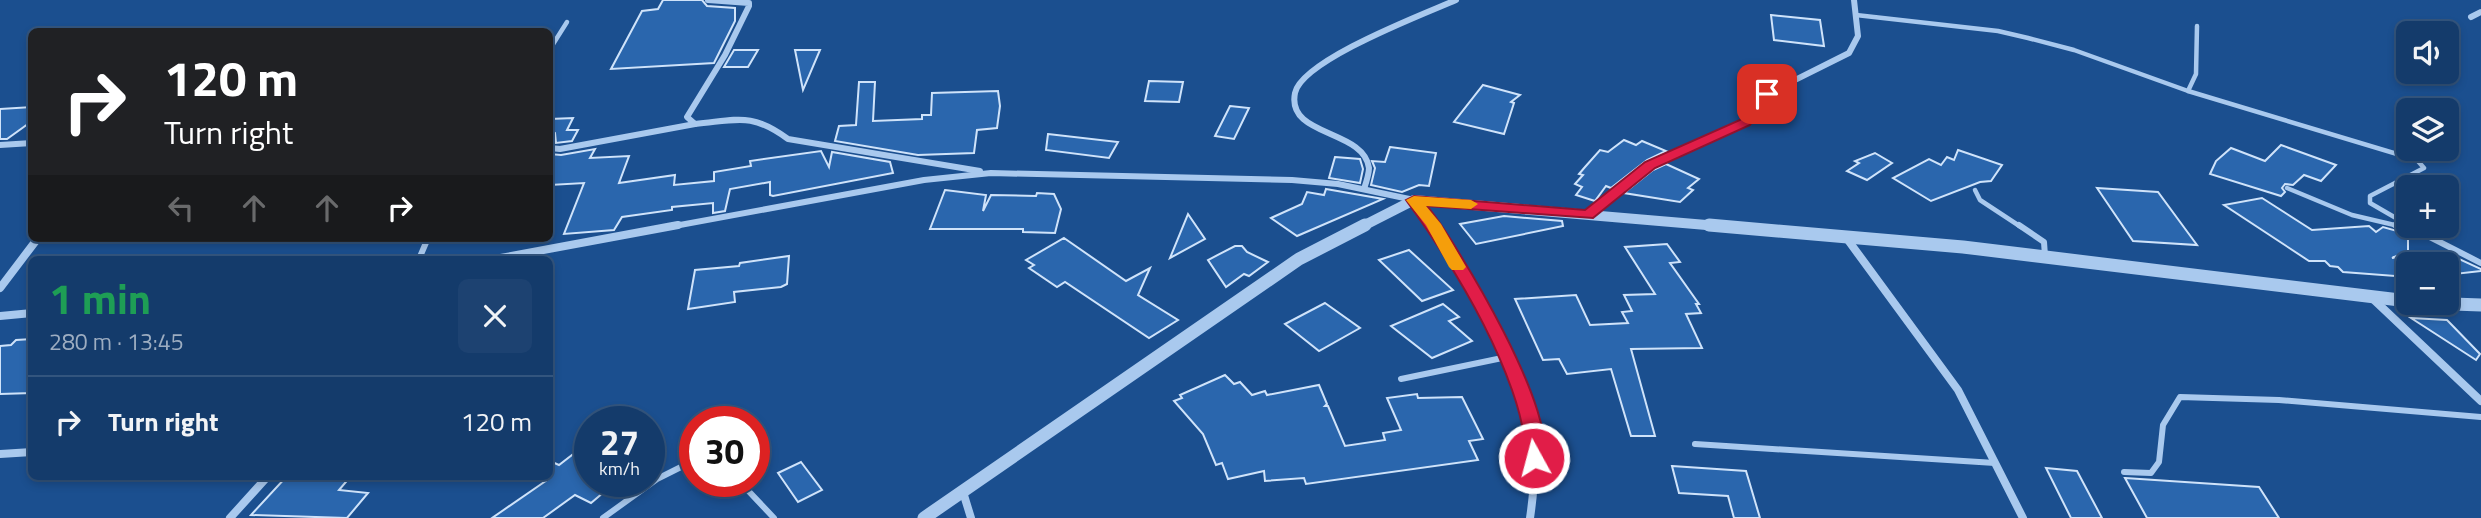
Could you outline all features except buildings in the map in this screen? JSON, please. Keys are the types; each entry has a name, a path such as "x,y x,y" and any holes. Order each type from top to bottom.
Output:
{"street":[{"path":"695,124 687,117 725,55 749,6 748,2 742,1 708,0"},
{"path":"1364,189 1371,175 1368,159 1354,145 1308,123 1299,113 1294,100 1297,87 1318,67 1355,44 1456,0"},
{"path":"1588,214 1650,165 1745,122 1767,94 1849,53 1858,36 1854,0"},
{"path":"2470,17 2481,12"},
{"path":"553,149 664,132 695,124 753,119 769,125 788,139 991,173"},
{"path":"0,145 28,143"},
{"path":"511,256 923,180 991,173 1292,180 1364,189 1414,200 1844,236 2045,256 2396,300"},
{"path":"1414,200 1433,224 1500,338 1521,391 1533,436 1535,481 1530,518"},
{"path":"923,518 1299,259 1414,200"},
{"path":"1844,236 1958,390 2023,518"},
{"path":"0,288 35,242"},
{"path":"2372,298 2481,401"},
{"path":"2459,304 2481,305"},
{"path":"0,316 28,313"},
{"path":"0,454 28,452"},
{"path":"230,518 264,480"},
{"path":"963,491 971,518"}],"lane":[{"path":"1856,15 1998,31 2074,50 2188,91 2417,160 2424,168 2410,175"},
{"path":"553,44 567,22"},
{"path":"2188,91 2196,74 2197,26"},
{"path":"2396,183 2370,196 2370,203 2396,218"},
{"path":"2287,188 2352,215 2396,225"},
{"path":"1975,190 1980,200 2044,242 2045,256"},
{"path":"2431,238 2481,263"},
{"path":"1401,379 1507,357"},
{"path":"2124,472 2151,472 2159,462 2163,425 2180,397 2279,400 2481,417"},
{"path":"1695,444 1995,463"},
{"path":"603,518 657,480 679,468"},
{"path":"754,497 774,518"}],"slow traffic":[{"path":"1457,267 1433,224 1414,200 1471,204"}],"route":[{"path":"1534,458 1533,436 1521,391 1500,338 1433,224 1414,200 1588,214 1650,165 1745,122 1767,94"}]}
